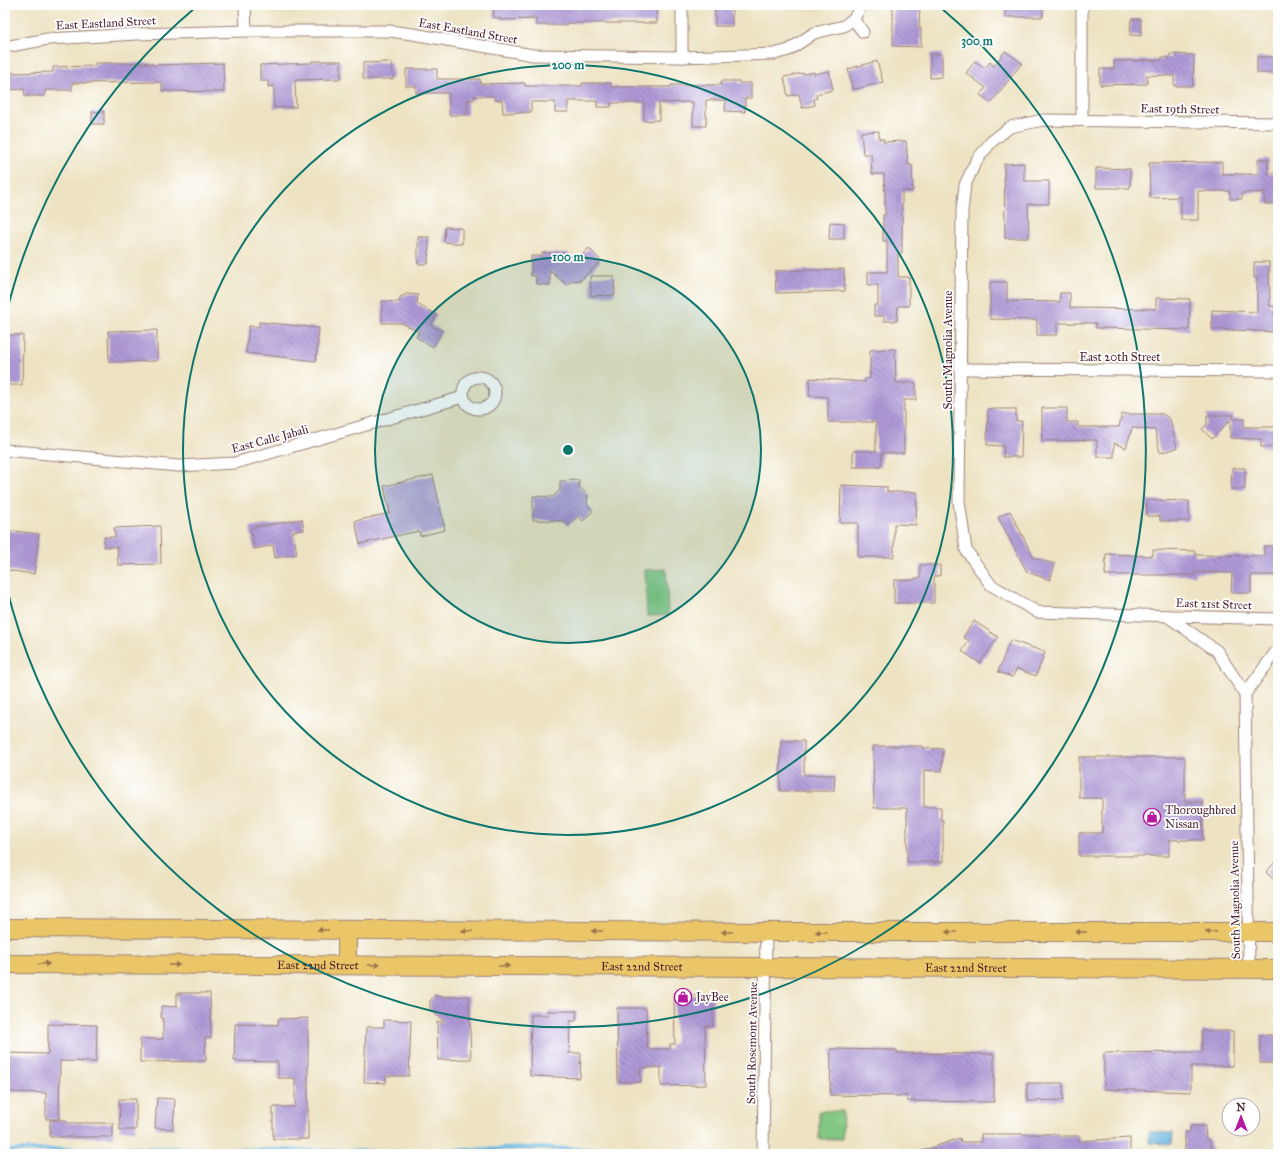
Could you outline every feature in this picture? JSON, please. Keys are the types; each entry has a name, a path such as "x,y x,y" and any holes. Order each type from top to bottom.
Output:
{"main road":[{"path":"5,928 766,932 1278,932"},
{"path":"347,930 347,965"},
{"name":"East 22nd Street","path":"5,964 1278,969"}],"street":[{"path":"245,5 246,31"},
{"path":"682,5 682,57"},
{"path":"860,5 859,10 850,22 863,32"},
{"path":"1082,5 1082,120"},
{"name":"East Eastland Street","path":"5,47 56,39 138,34 246,31 389,31 533,55 682,57 774,54 789,50 814,34 837,29 850,22"},
{"name":"South Magnolia Avenue","path":"1082,120 1043,120 1010,127 991,142 976,161 965,185 962,211 962,369 959,501 965,545 966,550 991,585 1037,612 1166,616"},
{"name":"East 19th Street","path":"1082,120 1278,124"},
{"name":"East 20th Street","path":"962,369 1278,371"},
{"name":"East Calle Jabali","path":"5,450 178,466 235,463 463,397"},
{"name":"East 21st Street","path":"1166,616 1278,619"},
{"name":"East 21st Street","path":"1166,616 1218,651 1245,694"},
{"path":"1245,694 1278,649"},
{"name":"South Magnolia Avenue","path":"1245,694 1249,969"},
{"name":"South Rosemont Avenue","path":"764,1154 766,932"}],"green space":[{"path":"666,569 668,615 647,616 645,570"},
{"path":"819,1111 843,1111 842,1139 819,1139"}],"water":[{"path":"1149,1132 1173,1133 1172,1144 1149,1143"}],"building":[{"path":"493,5 523,5 523,9 584,7 584,5 656,5 657,23 567,23 567,25 536,25 536,19 500,20 500,18 494,18"},
{"path":"715,5 732,5 732,26 715,26"},
{"path":"893,5 920,5 919,28 921,28 921,47 893,46"},
{"path":"1005,5 1043,5 1043,17 1005,17"},
{"path":"1131,19 1141,19 1141,36 1130,35"},
{"path":"1005,51 1022,63 991,103 980,95 986,88 966,73 975,61 985,68 990,62 994,66"},
{"path":"930,54 942,54 942,77 930,78"},
{"path":"1170,54 1194,55 1193,86 1174,86 1174,76 1147,75 1147,84 1100,85 1100,69 1114,69 1114,61 1162,60 1162,57 1170,58"},
{"path":"1257,57 1278,57 1278,73 1257,73"},
{"path":"312,61 341,61 341,79 295,80 296,107 274,108 274,86 268,87 268,81 260,81 260,65 312,63"},
{"path":"877,61 883,82 853,90 848,69"},
{"path":"392,62 393,79 363,79 363,63"},
{"path":"95,63 152,63 152,65 223,63 224,92 162,91 162,82 72,83 72,90 45,90 45,96 25,96 24,89 9,90 8,73 53,72 53,67 95,66"},
{"path":"406,69 437,69 437,79 480,79 481,84 525,83 525,86 582,86 582,83 611,83 611,87 671,87 671,85 721,85 721,81 739,81 739,83 751,83 751,98 745,98 745,112 725,111 726,100 706,100 706,126 693,126 693,102 659,103 659,120 644,121 644,103 611,103 611,107 597,107 597,101 568,101 568,112 555,112 555,102 531,102 531,112 503,113 502,100 494,100 494,96 474,96 474,100 467,100 467,115 449,115 449,93 416,93 416,86 406,86"},
{"path":"829,71 833,90 816,94 817,98 814,99 815,105 802,108 799,94 788,96 784,77 803,73 814,72 814,74"},
{"path":"104,111 104,124 92,124 92,112"},
{"path":"879,131 879,139 884,139 883,142 906,141 908,165 912,165 913,191 902,191 902,253 898,253 898,277 909,277 909,306 898,306 897,321 884,321 884,316 874,316 874,305 878,305 878,285 868,285 868,272 887,272 887,241 883,241 883,215 885,215 884,174 872,174 871,154 863,154 861,132"},
{"path":"1258,159 1268,159 1268,173 1278,173 1278,204 1265,204 1265,192 1242,193 1242,199 1230,199 1230,191 1198,191 1198,220 1181,220 1181,197 1150,198 1149,163 1222,162 1222,174 1258,174"},
{"path":"1024,163 1024,181 1049,181 1049,204 1028,204 1029,238 1005,238 1004,164"},
{"path":"1096,168 1130,169 1130,188 1096,188"},
{"path":"830,222 844,223 844,239 829,239"},
{"path":"445,227 462,228 462,244 444,242"},
{"path":"418,237 429,237 428,264 418,264"},
{"path":"589,248 601,261 581,280 571,281 567,285 550,271 550,285 536,284 536,276 531,276 531,256 542,256 542,253 568,253 575,261"},
{"path":"1254,262 1269,262 1270,306 1275,306 1274,315 1278,315 1278,332 1212,329 1212,310 1257,312 1257,278 1254,278"},
{"path":"844,269 845,291 776,293 775,271"},
{"path":"590,276 614,276 615,295 591,296"},
{"path":"990,282 1007,282 1007,301 1060,302 1060,293 1070,293 1070,308 1156,309 1156,298 1190,299 1189,330 1096,328 1096,323 1057,323 1057,335 1037,335 1037,320 990,319"},
{"path":"407,294 418,295 417,304 437,315 431,325 442,331 433,347 416,337 419,332 402,323 382,323 382,301 400,302 400,297"},
{"path":"259,322 319,328 316,361 246,353 249,326 259,327"},
{"path":"157,330 157,361 109,362 108,331"},
{"path":"5,335 23,335 22,385 5,385"},
{"path":"895,349 896,383 916,383 916,400 904,400 904,453 882,453 881,467 853,467 853,451 876,451 876,422 828,422 828,397 809,396 810,378 865,382 865,379 870,378 870,350"},
{"path":"1042,408 1067,408 1067,422 1078,422 1078,427 1119,427 1122,414 1163,414 1170,419 1177,448 1160,453 1155,430 1132,428 1126,448 1114,443 1114,457 1097,457 1097,440 1042,441"},
{"path":"988,409 1016,409 1016,421 1022,421 1021,457 1003,457 1004,446 987,445"},
{"path":"1207,415 1235,415 1231,419 1244,419 1244,427 1278,427 1278,447 1261,447 1261,439 1230,438 1230,420 1212,439 1202,429 1207,424"},
{"path":"1232,468 1245,468 1245,489 1231,489"},
{"path":"433,475 445,530 420,536 419,531 360,544 355,521 390,513 384,486"},
{"path":"579,480 579,487 588,495 587,504 593,511 583,521 578,516 568,526 564,521 533,520 533,496 553,497 560,490 560,481"},
{"path":"841,485 887,487 887,492 917,492 916,525 894,524 894,557 858,557 858,523 840,523"},
{"path":"1147,500 1189,501 1189,521 1160,521 1160,516 1147,516"},
{"path":"1010,511 1034,558 1055,564 1050,580 1027,572 998,517"},
{"path":"302,519 304,530 293,531 297,554 275,558 273,545 254,549 250,528"},
{"path":"160,526 161,564 118,565 117,547 104,547 104,537 115,537 114,528"},
{"path":"5,530 39,534 34,574 5,570"},
{"path":"1264,546 1278,546 1278,575 1251,575 1251,593 1231,593 1232,573 1195,572 1195,575 1105,575 1106,554 1153,556 1153,550 1195,551 1195,555 1264,556"},
{"path":"920,565 940,565 940,576 934,576 934,603 894,603 894,580 915,580 915,578 920,578"},
{"path":"974,621 998,637 980,663 962,651 969,641 963,637"},
{"path":"1010,640 1045,652 1036,676 1017,669 1012,677 998,672"},
{"path":"781,741 804,741 804,775 835,775 834,791 780,791"},
{"path":"873,746 923,746 923,748 943,749 942,771 924,770 924,807 941,807 941,820 943,820 943,862 907,862 907,808 874,808"},
{"name":"Thoroughbred Nissan","path":"1079,757 1185,757 1185,802 1203,802 1203,840 1169,840 1169,856 1079,856 1079,833 1102,833 1102,798 1079,798"},
{"path":"1278,859 1278,884 1266,872"},
{"path":"177,993 210,993 211,1038 205,1038 206,1061 140,1062 140,1039 163,1039 163,1018 161,1018 161,1006 177,1007"},
{"path":"435,995 440,997 469,996 471,1059 438,1060 437,1022 444,1022 430,1009 430,1001"},
{"path":"674,995 713,995 713,1026 705,1026 706,1085 661,1086 661,1067 640,1068 641,1082 618,1082 617,1008 646,1008 647,1049 670,1049 670,1044 675,1044"},
{"path":"547,1011 577,1011 576,1021 570,1021 569,1053 581,1053 580,1078 530,1076 531,1015 548,1015"},
{"path":"308,1018 308,1139 273,1139 273,1107 295,1107 295,1078 278,1078 278,1062 234,1061 235,1024 278,1025 278,1019"},
{"path":"384,1020 411,1021 409,1076 386,1076 386,1083 364,1082 366,1027 384,1027"},
{"path":"48,1024 97,1025 96,1062 60,1061 59,1119 46,1119 46,1093 5,1092 5,1053 48,1054"},
{"path":"1202,1031 1233,1031 1233,1066 1191,1066 1191,1092 1104,1089 1104,1053 1202,1052"},
{"path":"1260,1035 1278,1035 1278,1063 1260,1063"},
{"path":"831,1049 897,1050 897,1053 994,1054 994,1102 907,1101 907,1096 830,1095"},
{"path":"1027,1083 1063,1083 1063,1100 1027,1101"},
{"path":"157,1098 175,1099 173,1129 155,1128"},
{"path":"119,1099 136,1099 136,1130 120,1130"},
{"path":"50,1120 66,1120 66,1123 113,1123 113,1137 50,1137"},
{"path":"1190,1126 1205,1126 1206,1140 1209,1139 1212,1151 1185,1152 1185,1132 1190,1132"},
{"path":"981,1134 1058,1134 1058,1136 1079,1136 1079,1141 1130,1138 1130,1154 919,1154 919,1152 960,1138 961,1142 981,1142"}],"waterway":[{"path":"5,1151 120,1148 397,1152 526,1148 641,1150 646,1154"}],"place":[{"name":"Thoroughbred Nissan","path":"1152,817"},
{"name":"JayBee","path":"683,997"}]}
